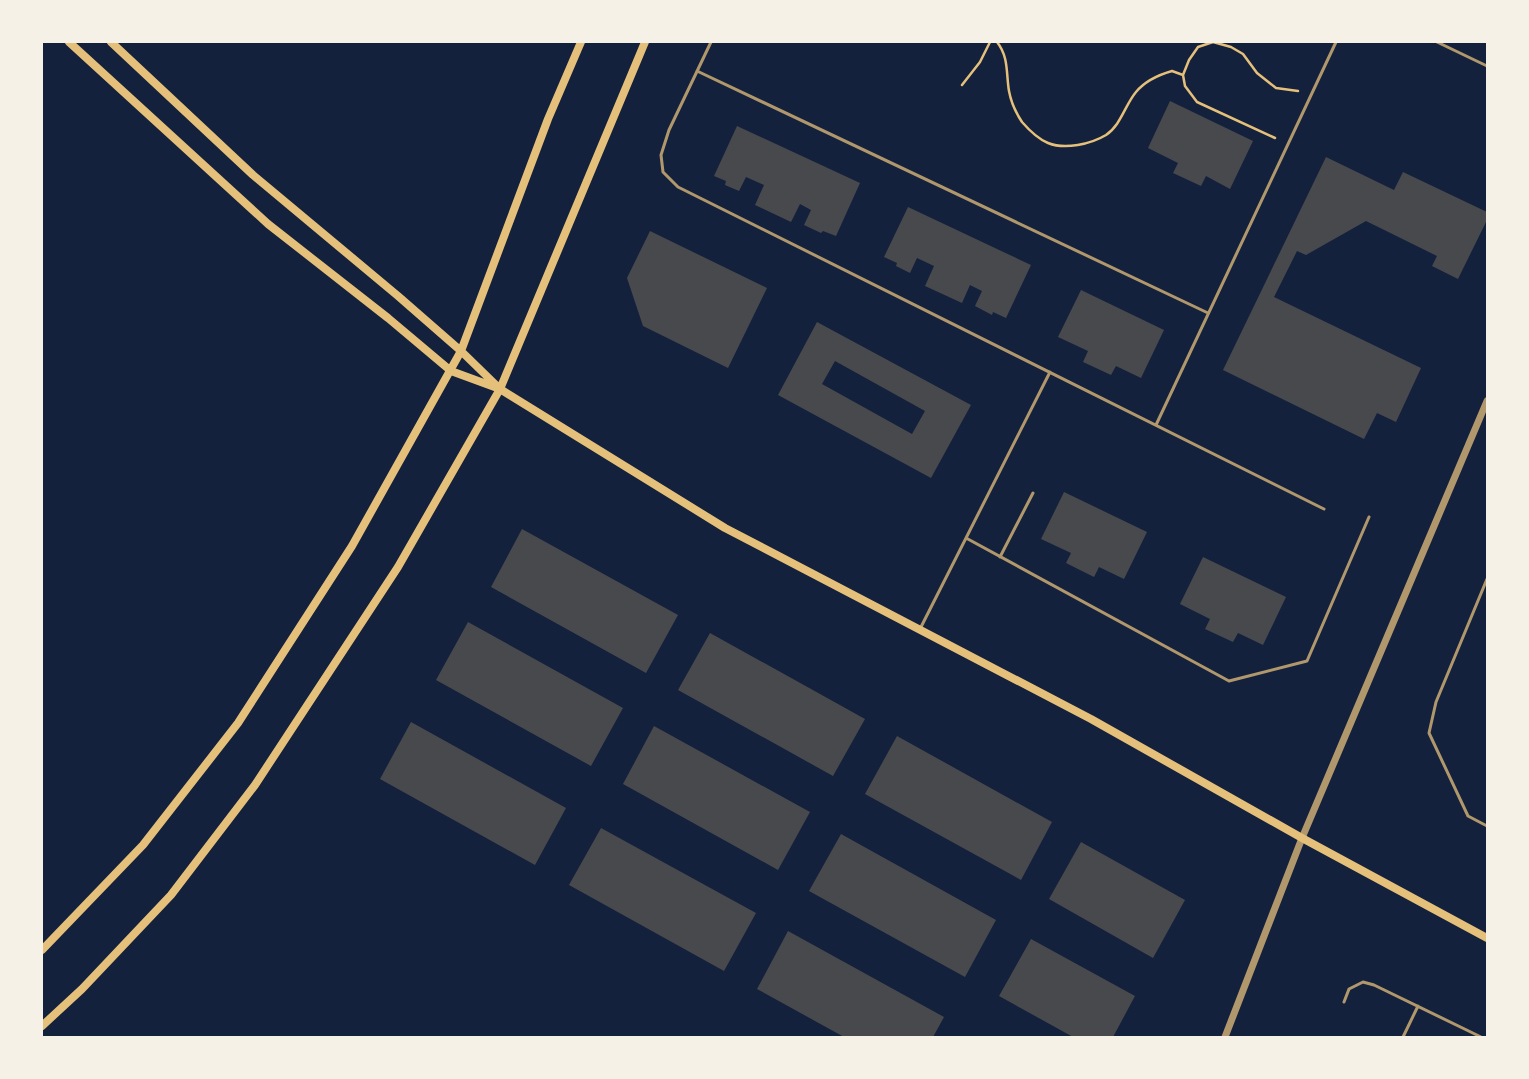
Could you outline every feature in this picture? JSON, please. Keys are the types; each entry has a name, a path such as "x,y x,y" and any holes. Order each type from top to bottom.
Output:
{"main road":[{"path":"69,42 268,224 388,318 451,370 500,388"},
{"path":"110,42 253,175 461,351 500,388 725,528 1091,719 1302,838 1487,938"},
{"path":"42,950 143,845 238,723 352,546 461,351 548,119 581,42"},
{"path":"42,1026 82,989 171,895 255,785 398,567 500,388 645,42"}],"street":[{"path":"1225,1037 1302,838 1487,401"}],"lane":[{"path":"711,42 669,130 661,155 663,172 678,187 1324,509"},
{"path":"1156,425 1336,42"},
{"path":"1437,42 1487,66"},
{"path":"697,71 1208,313"},
{"path":"920,629 1050,372"},
{"path":"1000,557 1033,492"},
{"path":"966,538 1229,680 1307,660 1369,517"},
{"path":"1487,579 1436,702 1429,733 1468,816 1487,826"},
{"path":"1344,1002 1349,989 1363,982 1374,985 1481,1037"},
{"path":"1403,1037 1418,1006"}],"path":[{"path":"962,85 980,62 990,42"},
{"path":"997,42 1006,56 1009,91 1013,105 1022,121 1032,133 1048,143 1070,147 1090,142 1107,134 1117,123 1135,93 1157,76 1172,70 1183,75"},
{"path":"1288,144 1197,102 1185,86 1183,75 1189,60 1198,47 1213,42 1231,47 1243,54 1257,73 1276,88 1312,94"},
{"path":"1231,47 1232,42"}],"building":[{"path":"1170,101 1253,141 1230,189 1206,176 1201,186 1173,173 1178,163 1148,148"},
{"path":"737,126 860,183 836,236 823,231 821,233 804,225 811,210 800,204 791,222 755,205 764,185 746,177 739,191 725,185 726,181 714,176"},
{"path":"1326,157 1394,190 1403,172 1487,212 1487,220 1458,279 1432,266 1437,256 1366,221 1306,255 1297,251 1274,297 1421,368 1396,422 1377,413 1364,439 1223,370"},
{"path":"908,207 1031,265 1006,318 993,312 992,315 975,306 982,291 970,285 962,303 925,286 934,266 917,258 910,273 896,266 897,263 884,257"},
{"path":"650,231 767,288 728,368 643,326 627,278"},
{"path":"1081,290 1164,330 1141,378 1116,366 1111,375 1083,362 1088,351 1058,337"},
{"path":"817,322 971,405 931,478 778,395","holes":["835,361 925,411 912,434 822,384"]},
{"path":"1064,492 1147,532 1124,579 1099,567 1094,577 1066,563 1071,553 1041,539"},
{"path":"522,529 678,615 646,673 491,587"},
{"path":"1203,557 1286,597 1263,645 1238,633 1233,642 1205,629 1210,619 1180,604"},
{"path":"468,622 623,708 591,766 436,680"},
{"path":"710,633 865,719 833,776 678,690"},
{"path":"411,722 566,808 535,865 380,779"},
{"path":"654,726 810,812 778,870 623,784"},
{"path":"897,736 1052,822 1021,880 865,794"},
{"path":"601,828 756,913 724,971 569,885"},
{"path":"841,834 996,920 965,977 809,891"},
{"path":"1081,842 1185,900 1153,958 1049,899"},
{"path":"788,931 944,1017 933,1037 844,1037 757,989"},
{"path":"1031,939 1135,996 1113,1037 1073,1037 999,996"}]}
